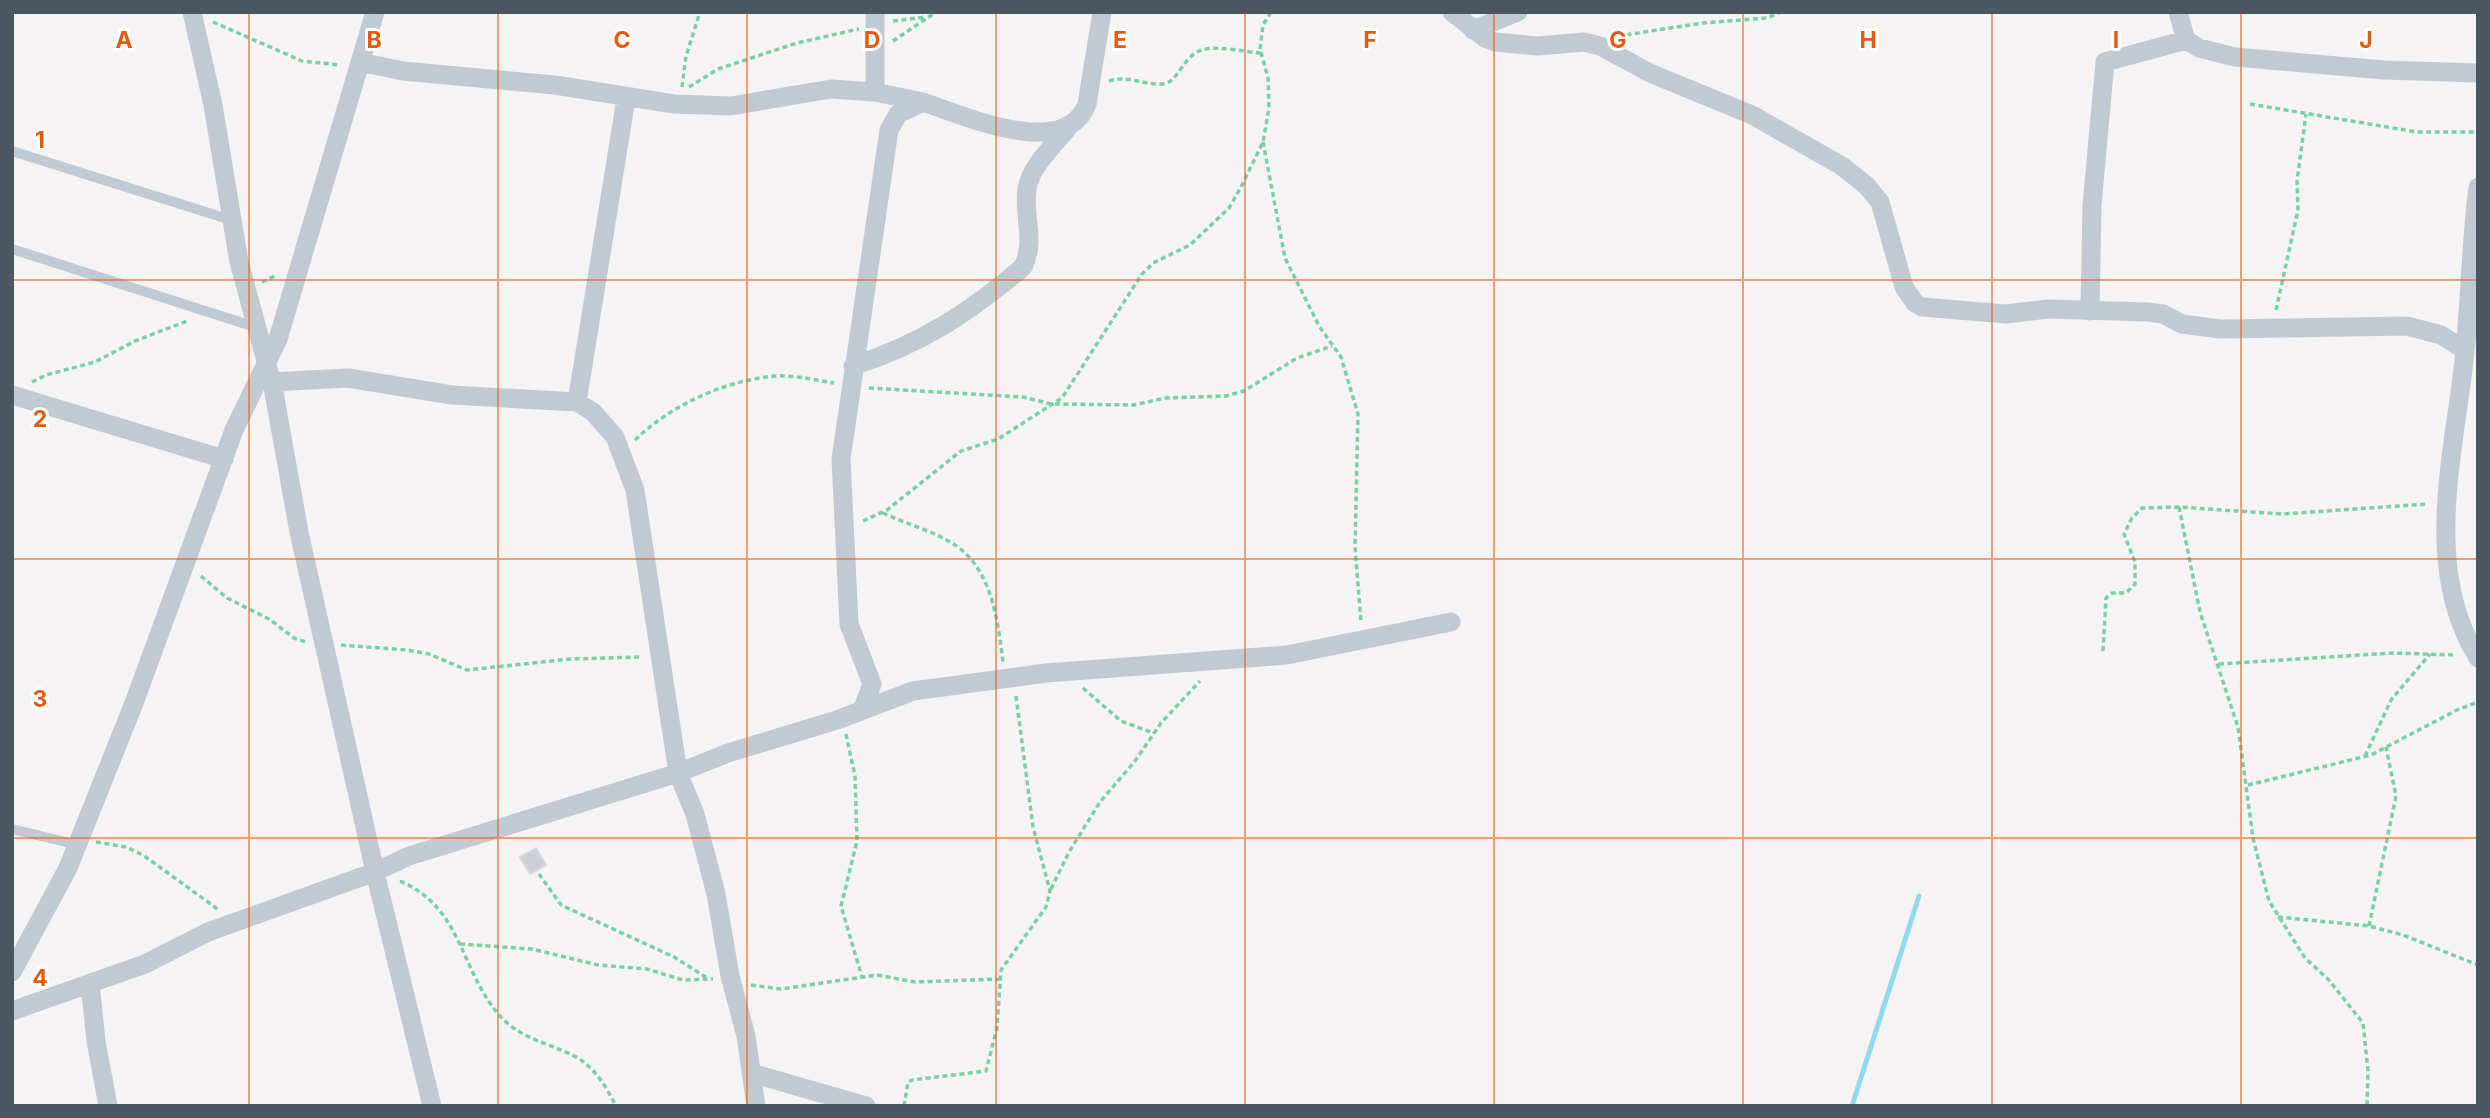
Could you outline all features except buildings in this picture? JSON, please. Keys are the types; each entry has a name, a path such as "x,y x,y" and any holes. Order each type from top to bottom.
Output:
{"street":[{"path":"12,972 28,947 79,841 244,408 269,374 375,12"},
{"path":"853,366 888,355 937,332 1023,267 1029,241 1029,183 1067,129 1083,116 1102,12"},
{"path":"1452,12 1485,38 1505,44 1594,43 1650,73 1752,115 1842,166 1867,186 1880,202 1904,287 1918,305 2006,314 2048,309 2157,313 2199,327 2273,330 2407,327 2441,334 2465,350"},
{"path":"1473,30 1518,12"},
{"path":"2178,12 2186,40 2199,48 2235,57 2385,70 2478,73"},
{"path":"199,15 246,290 269,374 324,645 375,872 432,1106"},
{"path":"875,19 875,92"},
{"path":"2090,311 2092,205 2105,62 2186,40"},
{"path":"359,62 403,71 555,85 626,99 677,100 730,106 831,89 875,92 923,102 1005,128 1036,132 1067,129"},
{"path":"577,402 626,99"},
{"path":"863,708 872,684 849,624 841,458 890,130 898,114 923,102"},
{"path":"2477,196 2465,350 2447,503 2446,546 2451,598 2458,620 2477,657"},
{"path":"269,374 348,379 452,396 577,402 607,426 623,451 635,490 678,773 707,859 756,1106"},
{"path":"13,395 224,460"},
{"path":"12,1011 145,964 208,932 375,872 409,856 678,773 728,753 842,718 913,691 1009,678 1287,655 1451,622"},
{"path":"90,983 96,1041 108,1106"},
{"path":"751,1073 866,1106"}],"lane":[{"path":"12,151 232,220"},
{"path":"12,249 255,327"},
{"path":"12,829 79,841"}],"path":[{"path":"677,100 686,56 700,12"},
{"path":"876,51 936,12"},
{"path":"843,531 881,513 961,451 998,439 1062,398 1142,274 1153,263 1190,245 1229,208 1263,142 1269,108 1268,78 1261,53 1263,25 1271,12"},
{"path":"1594,43 1627,33 1767,18 1781,12"},
{"path":"199,15 227,31 302,61 321,65 359,62"},
{"path":"677,100 696,80 718,69 875,19 926,18"},
{"path":"1088,98 1110,81 1121,78 1164,85 1176,76 1189,58 1203,49 1261,53"},
{"path":"2250,104 2417,132 2478,132"},
{"path":"2273,330 2298,210 2297,181 2306,114"},
{"path":"1263,142 1285,258 1319,326 1341,357 1358,414 1355,547 1362,641"},
{"path":"246,290 301,264"},
{"path":"13,395 46,375 95,362 135,341 210,312"},
{"path":"623,451 664,416 717,390 776,376 850,385 1023,397 1051,404 1134,405 1165,398 1226,396 1244,391 1297,358 1332,346"},
{"path":"2104,651 2106,598 2112,593 2126,593 2135,583 2134,562 2124,538 2125,529 2142,508 2179,507 2282,514 2447,503"},
{"path":"2179,507 2200,612 2238,727 2248,785 2253,838 2269,901 2311,967 2328,979 2363,1023 2367,1106"},
{"path":"881,513 959,548 972,563 993,604 1009,678 1033,827 1050,891"},
{"path":"184,564 227,598 269,619 294,638 324,645 407,650 429,654 467,670 570,659 660,658"},
{"path":"2218,664 2392,653 2477,657"},
{"path":"2365,756 2392,700 2430,654"},
{"path":"904,1106 908,1082 912,1080 986,1071 996,1028 1000,979 1009,955 1046,907 1050,891 1069,852 1100,802 1135,761 1153,733 1196,687 1215,659"},
{"path":"1080,687 1094,695 1121,721 1153,733"},
{"path":"2248,785 2365,756 2478,702"},
{"path":"842,718 855,776 857,829 841,906 862,977"},
{"path":"2369,926 2396,796 2386,747"},
{"path":"79,841 132,849 184,883 212,906 226,913 255,917"},
{"path":"375,872 427,895 446,915 486,999 503,1018 521,1033 572,1054 602,1080 616,1106"},
{"path":"539,874 561,905 674,957 710,980 737,1003"},
{"path":"2278,917 2369,926 2403,935 2478,965"},
{"path":"460,944 532,948 598,965 647,969 683,980 732,982 781,989 886,975 915,982 1000,979"}],"waterway":[{"path":"1852,1106 1919,896"}]}
